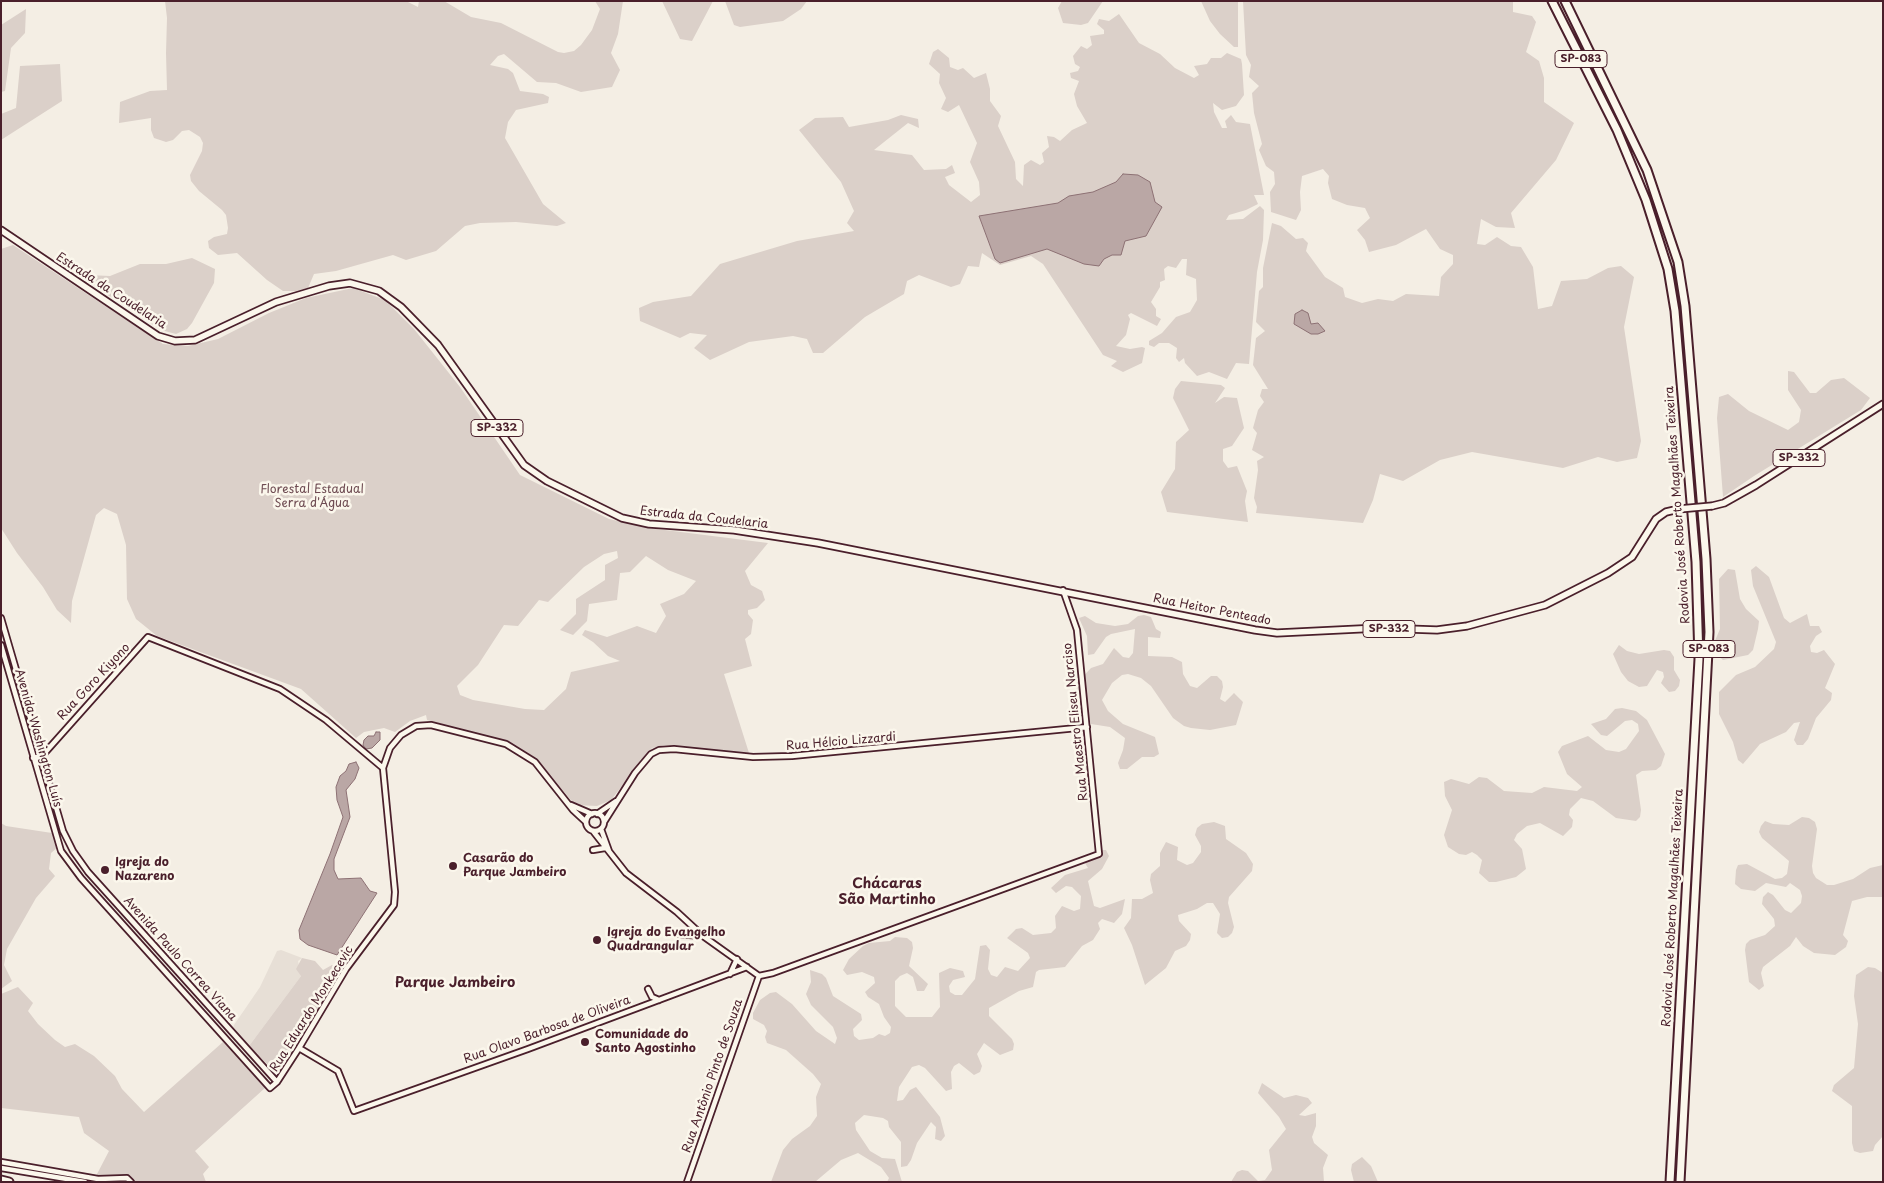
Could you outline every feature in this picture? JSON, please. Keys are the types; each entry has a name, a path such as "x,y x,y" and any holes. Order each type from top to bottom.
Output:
{"highway":[{"name":"Rodovia José Roberto Magalhães Teixeira","path":"1552,1 1617,130 1646,200 1668,269 1675,311 1696,562 1699,659 1672,1157 1669,1182"},
{"name":"Rodovia José Roberto Magalhães Teixeira","path":"1565,1 1647,170 1669,231 1682,284 1709,613 1708,680 1701,766 1682,1182"},
{"path":"2,1181 9,1182"}],"main road":[{"name":"Estrada da Coudelaria","path":"1,230 158,336 175,341 195,340 276,302 328,286 350,283 379,291 401,307 438,345 524,465 547,481 622,518 649,524 734,530 818,543 1063,590"},
{"name":"Rua Heitor Penteado","path":"1063,590 1267,632 1379,628 1422,630 1459,627 1545,605 1608,573 1636,553 1653,523 1660,515 1679,509 1724,503 1756,485 1883,404"}],"street":[{"name":"Rua Maestro Eliseu Narciso","path":"759,976 773,973 1100,854 1077,630 1063,590"},
{"name":"Avenida Paulo Correa Viana","path":"1,618 63,831 78,858 151,943 277,1082"},
{"name":"Rua Goro Kiyono","path":"42,756 148,637 280,689 326,720 383,768"},
{"name":"Avenida Washington Luís","path":"1,645 56,837"},
{"path":"383,768 390,748 401,734 416,726 432,726 506,744 535,762 586,822 588,828 610,852"},
{"name":"Rua Hélcio Lizzardi","path":"604,822 646,760 659,750 674,749 753,757 792,756 1088,727"},
{"path":"33,758 42,756"},
{"name":"Rua Eduardo Monkecevic","path":"270,1088 277,1082 299,1048 346,969 394,905 395,892 383,768"},
{"name":"Rua Hélcio Lizzardi","path":"595,814 619,798"},
{"path":"570,805 595,814 604,822 600,829 592,831"},
{"path":"586,822 595,814"},
{"path":"600,829 610,852 626,873 677,912 703,936 759,976"},
{"name":"Avenida Paulo Correa Viana","path":"56,837 62,851 76,872 270,1088"},
{"path":"593,850 605,848"},
{"path":"676,934 703,936"},
{"path":"730,974 737,959"},
{"name":"Rua Olavo Barbosa de Oliveira","path":"299,1048 338,1071 354,1111 747,967"},
{"name":"Rua Antônio Pinto de Souza","path":"687,1182 759,976"},
{"path":"648,989 652,997 659,1000"},
{"path":"1,1162 98,1179 127,1178 131,1182"},
{"path":"1,1168 85,1182"}],"shaded area":[{"path":"1123,174 1138,175 1150,182 1155,202 1162,207 1146,236 1125,241 1121,255 1112,255 1104,259 1099,266 1084,264 1047,249 1000,263 995,259 979,216 1058,203 1069,196 1093,192 1116,182"},
{"path":"1302,310 1308,313 1311,324 1318,323 1325,331 1311,334 1294,324 1295,314"},
{"path":"376,732 380,732 380,740 372,748 366,749 363,745 364,740 368,736 374,736"},
{"path":"356,762 359,768 355,779 346,790 350,817 334,859 334,870 338,879 361,878 370,891 377,893 337,955 308,945 300,939 299,930 343,817 337,800 336,787 340,776 346,771 349,764"},
{"path":"281,950 302,958 298,961 301,976 249,1046 233,1028 234,1025 260,987 277,951"}],"green space":[{"path":"165,1 406,1 418,7 419,1 444,1 471,17 501,23 558,52 564,53 574,51 592,30 600,9 595,1 623,1 618,34 611,53 620,70 612,87 581,92 556,83 537,82 504,54 498,56 490,65 508,69 513,73 520,91 543,94 549,97 548,103 516,110 508,122 505,138 543,204 566,223 557,226 516,222 480,223 465,226 436,251 406,260 393,255 336,271 314,274 308,288 296,291 283,291 267,280 237,253 218,255 209,248 208,241 214,237 227,234 228,228 226,215 199,191 191,181 190,175 202,151 203,143 200,137 189,130 182,131 173,140 166,142 154,138 151,130 151,118 119,123 120,102 150,91 167,90 167,18"},
{"path":"662,1 713,1 692,41 680,39"},
{"path":"725,1 807,1 801,9 783,21 740,27 734,25"},
{"path":"1062,1 1103,1 1088,23 1081,25 1063,23 1058,8"},
{"path":"1201,1 1238,2 1238,47 1234,47 1220,34 1210,21"},
{"path":"1243,1 1513,1 1513,12 1532,16 1536,22 1526,52 1539,61 1544,78 1544,102 1574,123 1556,160 1511,213 1515,228 1496,227 1481,219 1477,244 1485,245 1497,237 1511,246 1521,247 1533,267 1538,309 1552,306 1561,281 1587,279 1608,268 1621,266 1634,277 1624,327 1641,441 1637,458 1617,462 1598,457 1563,468 1472,452 1440,460 1403,481 1380,474 1373,500 1363,523 1256,513 1257,507 1254,498 1258,470 1257,461 1264,457 1252,450 1257,433 1253,428 1258,410 1264,402 1260,396 1262,389 1268,389 1253,365 1256,338 1265,331 1256,322 1259,291 1263,287 1263,268 1272,223 1281,226 1296,239 1303,238 1308,243 1306,251 1325,277 1343,288 1345,297 1362,303 1378,299 1393,301 1406,294 1439,296 1441,277 1453,264 1453,255 1440,249 1426,229 1396,245 1369,252 1365,240 1357,230 1370,218 1365,208 1347,205 1332,199 1328,183 1329,176 1323,169 1302,176 1300,192 1301,210 1296,220 1271,212 1270,192 1275,184 1274,172 1266,166 1259,150 1262,144 1254,113 1252,93 1259,86 1249,77 1251,65 1246,55"},
{"path":"26,9 25,33 11,48 5,91 1,92 1,25"},
{"path":"1119,14 1139,43 1160,54 1175,68 1194,78 1199,75 1194,66 1207,64 1211,58 1221,58 1227,53 1241,59 1244,95 1236,106 1222,110 1213,103 1214,112 1222,128 1227,128 1225,121 1231,115 1236,122 1250,124 1264,195 1254,195 1258,204 1229,215 1226,220 1243,219 1260,206 1264,210 1263,240 1257,272 1249,364 1236,363 1227,379 1209,372 1197,376 1185,363 1184,358 1179,362 1176,358 1177,348 1169,343 1159,343 1154,347 1149,345 1149,341 1162,333 1176,317 1190,312 1197,300 1196,279 1186,275 1187,259 1182,259 1176,268 1168,266 1164,269 1165,280 1160,282 1160,287 1151,302 1156,309 1156,316 1161,319 1157,326 1131,313 1128,315 1130,319 1126,335 1116,346 1130,349 1145,348 1142,363 1123,372 1111,366 1117,361 1103,355 1043,264 1031,256 1000,265 982,253 979,267 968,266 960,284 951,287 919,275 907,281 904,294 865,317 823,353 813,353 807,339 793,336 749,342 710,360 694,348 707,335 690,333 680,338 640,321 639,308 653,302 691,296 720,264 797,241 854,231 847,223 854,211 841,182 799,130 815,118 843,117 849,127 888,120 901,115 918,119 919,128 908,123 874,150 912,155 924,170 946,169 952,165 955,173 945,177 949,185 971,202 980,195 979,182 970,162 977,143 959,105 948,112 941,109 946,98 939,83 940,74 929,64 933,52 938,49 949,58 950,67 958,70 963,68 974,78 986,73 990,89 990,101 1001,116 998,126 1015,162 1016,179 1023,186 1024,165 1031,160 1040,165 1044,162 1042,153 1049,147 1047,136 1054,137 1060,141 1072,130 1087,123 1077,106 1074,94 1079,81 1071,78 1070,73 1078,71 1080,67 1075,64 1073,56 1081,46 1087,49 1092,45 1090,36 1104,34 1104,30 1097,24 1099,19 1109,21"},
{"path":"60,64 62,101 1,140 1,114 16,108 20,66"},
{"name":"Florestal Estadual Serra d'Água","path":"13,245 163,344 188,346 218,339 269,313 306,298 353,288 385,300 414,329 460,387 520,475 609,519 649,528 768,543 745,571 751,585 762,591 765,600 757,608 748,610 748,614 753,620 751,634 745,639 752,666 724,674 749,753 664,745 652,748 611,800 597,806 575,805 539,762 516,746 498,739 427,720 426,715 410,721 395,732 384,728 364,732 356,738 301,689 157,636 136,619 127,599 126,545 117,514 104,508 96,515 72,601 71,623 57,610 1,528 1,249","holes":["617,551 618,558 605,565 605,580 576,599 576,614 560,630 573,635 587,621 589,604 617,600 620,573 630,572 646,556 668,570 696,581 684,594 660,604 666,616 656,633 637,626 607,637 585,630 582,635 608,656 620,661 571,672 566,689 544,710 525,709 473,700 460,695 457,686 478,665 504,625 518,626 539,600 548,602 584,567 604,554"]},
{"path":"192,258 215,269 214,283 192,323 187,329 176,334 161,330 106,294 89,280 88,275 110,276 140,264 166,264"},
{"path":"1788,371 1794,372 1810,393 1816,393 1831,380 1844,378 1870,398 1861,410 1723,497 1717,418 1719,397 1728,394 1749,411 1788,430 1799,422 1801,410 1788,390"},
{"path":"1181,381 1221,385 1225,388 1215,403 1224,397 1237,398 1244,428 1232,446 1223,449 1223,461 1228,468 1237,466 1247,491 1245,501 1248,522 1167,512 1161,492 1175,469 1176,442 1189,430 1173,398 1175,389"},
{"path":"1756,566 1769,577 1784,618 1790,623 1807,614 1810,626 1819,626 1822,632 1816,636 1810,646 1811,652 1817,653 1824,650 1835,664 1825,688 1832,693 1831,700 1816,718 1808,739 1803,745 1797,745 1794,740 1800,722 1794,723 1786,732 1760,744 1743,764 1738,760 1733,742 1719,714 1719,692 1736,675 1755,667 1774,649 1776,642 1753,586 1751,570"},
{"path":"1728,569 1735,570 1740,599 1746,609 1759,621 1753,650 1748,655 1723,660 1715,653 1714,643 1720,629 1719,579"},
{"path":"1085,616 1096,623 1115,626 1128,624 1138,616 1151,617 1156,629 1161,632 1160,638 1148,637 1148,656 1172,657 1182,662 1183,674 1190,686 1197,688 1211,676 1217,676 1222,681 1223,687 1220,699 1225,702 1234,693 1243,702 1236,725 1210,730 1191,728 1184,726 1173,718 1151,686 1141,678 1128,674 1122,675 1112,683 1102,700 1108,711 1123,724 1155,737 1159,754 1154,757 1142,757 1127,769 1120,769 1118,763 1125,738 1110,727 1091,724 1076,684 1091,668 1103,664 1114,648 1123,657 1129,658 1133,653 1135,629 1111,634 1106,637 1094,654 1088,655 1087,636 1079,618"},
{"path":"1619,645 1627,651 1639,654 1664,650 1670,651 1674,657 1674,670 1680,680 1679,686 1675,691 1669,692 1661,683 1664,677 1663,672 1657,670 1647,686 1639,687 1628,681 1621,672 1613,654"},
{"path":"1622,708 1636,711 1647,720 1665,754 1661,766 1656,770 1642,771 1636,775 1641,810 1640,817 1636,821 1616,818 1593,801 1581,798 1570,809 1569,815 1573,820 1572,827 1563,836 1540,823 1527,826 1517,834 1514,840 1522,849 1526,869 1516,877 1496,882 1489,882 1479,873 1482,860 1477,855 1472,852 1466,855 1459,854 1448,847 1444,835 1452,810 1445,796 1444,782 1451,779 1469,784 1479,777 1487,778 1504,791 1532,793 1544,787 1577,791 1582,787 1567,774 1558,752 1562,746 1588,736 1606,750 1619,752 1626,749 1639,731 1638,724 1632,720 1625,721 1607,736 1601,735 1591,724 1606,719 1615,709"},
{"path":"1802,817 1809,818 1815,822 1817,829 1812,866 1816,878 1827,885 1834,885 1853,879 1870,868 1883,865 1883,897 1867,897 1852,901 1843,935 1848,941 1846,947 1835,955 1814,953 1803,946 1796,937 1790,946 1763,967 1761,973 1764,986 1759,990 1749,982 1745,950 1746,944 1750,940 1765,935 1775,926 1774,919 1762,904 1763,897 1768,892 1773,895 1785,910 1791,913 1801,903 1802,896 1800,890 1790,883 1786,887 1766,883 1755,891 1741,889 1735,884 1736,870 1738,865 1747,864 1775,879 1782,878 1787,874 1789,861 1762,838 1759,832 1765,821 1773,824 1789,825"},
{"path":"1214,822 1225,826 1226,839 1246,853 1253,864 1252,871 1229,897 1228,903 1234,927 1232,933 1228,937 1222,938 1217,933 1220,914 1213,903 1207,903 1197,909 1178,915 1179,921 1191,934 1190,940 1186,946 1175,951 1166,968 1145,985 1132,945 1124,928 1131,918 1132,899 1142,899 1153,893 1150,880 1151,874 1160,866 1160,853 1166,842 1178,847 1177,860 1187,865 1193,863 1201,852 1201,846 1195,835 1197,828 1202,824"},
{"path":"1,823 6,826 52,833 58,847 51,853 49,869 55,876 36,898 7,949 4,965 12,981 1,989"},
{"path":"1100,850 1106,850 1109,856 1102,869 1088,881 1094,906 1100,908 1125,899 1122,914 1114,923 1102,919 1098,923 1100,929 1093,940 1082,946 1065,967 1039,970 1036,972 1033,987 1019,991 989,1008 989,1016 1012,1039 1014,1044 1013,1050 1000,1055 984,1043 977,1054 982,1066 980,1072 974,1075 959,1063 954,1066 951,1072 952,1089 946,1091 925,1068 919,1065 912,1067 899,1087 897,1101 903,1100 910,1090 916,1087 940,1117 945,1136 941,1141 935,1139 936,1127 931,1122 917,1143 907,1166 901,1167 901,1142 889,1127 888,1121 883,1118 864,1115 855,1123 856,1130 870,1151 882,1158 895,1159 902,1182 887,1182 889,1178 881,1167 858,1153 841,1160 815,1182 771,1182 783,1150 792,1139 810,1126 817,1116 816,1097 821,1084 813,1074 786,1050 767,1043 765,1037 767,1031 764,1025 753,1019 753,1013 760,1000 770,993 776,992 792,1004 816,1031 835,1044 837,1038 833,1027 811,1005 806,994 811,982 810,970 822,974 826,978 833,996 861,1014 862,1020 853,1029 854,1036 859,1040 873,1038 879,1034 885,1036 890,1033 891,1027 884,1017 879,1004 868,997 865,992 875,983 874,977 862,972 847,975 843,970 849,959 869,943 890,941 895,937 907,938 912,942 913,948 909,966 928,984 924,991 917,991 913,977 907,973 900,976 895,981 895,1006 906,1017 932,1017 940,1007 939,973 950,968 963,971 965,977 953,980 949,986 950,992 955,995 962,995 975,979 980,946 986,945 990,950 988,969 991,975 997,977 1005,967 1018,971 1030,958 1028,953 1007,938 1016,929 1022,928 1033,935 1051,933 1056,928 1055,916 1062,906 1074,911 1080,909 1081,896 1072,887 1066,886 1056,893 1051,888 1065,875 1088,868 1085,863"},
{"path":"302,958 315,961 323,970 332,965 342,970 279,1071 275,1072 249,1046 301,976 296,969"},
{"path":"1868,967 1875,968 1883,973 1883,1136 1875,1145 1873,1151 1860,1153 1854,1151 1852,1143 1852,1106 1832,1091 1834,1085 1854,1068 1858,1024 1854,996 1856,975"},
{"path":"18,987 33,1003 28,1011 38,1024 65,1047 75,1044 94,1056 115,1076 122,1089 144,1112 223,1042 265,1088 195,1151 209,1167 203,1174 206,1182 134,1182 130,1175 96,1176 109,1151 84,1133 79,1117 1,1108 1,994"},
{"path":"1679,1042 1685,1042 1678,1182 1672,1182"},
{"path":"1262,1083 1284,1098 1296,1095 1308,1098 1312,1103 1299,1115 1305,1116 1316,1113 1316,1126 1312,1137 1314,1143 1328,1155 1323,1168 1324,1182 1231,1182 1237,1172 1242,1170 1248,1171 1258,1181 1265,1180 1272,1170 1269,1150 1286,1129 1279,1117 1258,1093"},
{"path":"1362,1157 1371,1166 1378,1182 1354,1182 1351,1170 1352,1164"}],"place":[{"name":"Casarão do Parque Jambeiro","path":"453,866"},
{"name":"Igreja do Nazareno","path":"105,870"},
{"name":"Igreja do Evangelho Quadrangular","path":"597,940"},
{"name":"Comunidade do Santo Agostinho","path":"585,1042"}],"district":[{"name":"Chácaras São Martinho","path":"887,892"},
{"name":"Parque Jambeiro","path":"455,983"}]}
